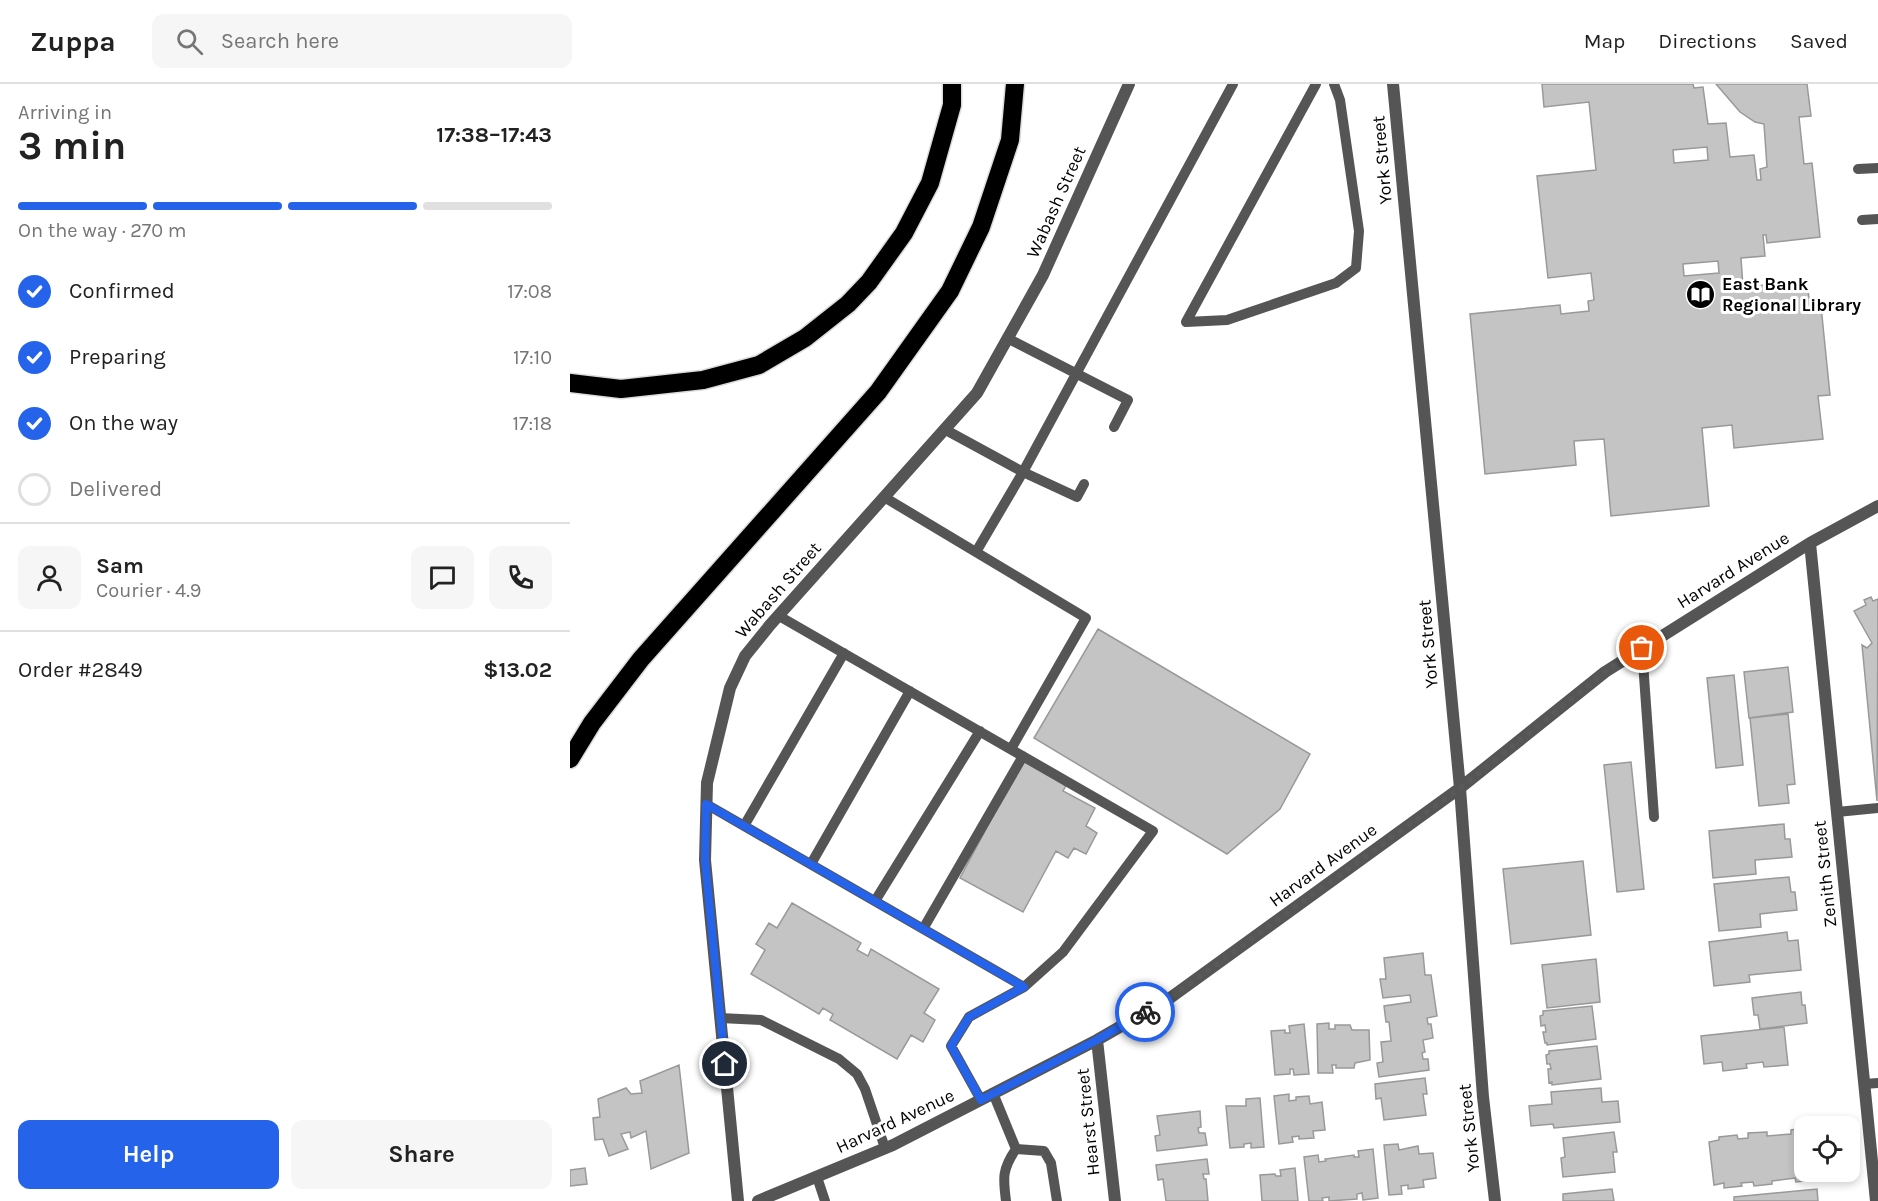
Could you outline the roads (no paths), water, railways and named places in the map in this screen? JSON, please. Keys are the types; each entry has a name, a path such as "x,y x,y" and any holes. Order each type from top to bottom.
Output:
{"highway":[{"path":"570,383 621,389 703,380 759,365 805,338 848,304 869,282 904,233 930,183 952,105 952,84"},
{"path":"570,759 592,723 641,659 878,392 950,291 981,227 1010,140 1015,84"}],"street":[{"name":"Wabash Street","path":"738,1201 705,860 707,783 730,688 745,656 977,393 1043,275 1129,84"},
{"name":"York Street","path":"1393,84 1460,788 1483,1097 1495,1201"},
{"name":"Harvard Avenue","path":"758,1201 885,1148 1097,1040 1170,998 1460,788 1605,672 1810,543 1878,506"},
{"name":"Zenith Street","path":"1810,543 1876,1201"},
{"name":"Hearst Street","path":"1097,1040 1115,1201"}],"lane":[{"path":"976,552 1023,472 1233,84"},
{"path":"1316,84 1186,322 1227,320 1336,283 1356,268 1359,231 1340,100 1335,84"},
{"path":"1858,169 1878,168"},
{"path":"1862,220 1878,219"},
{"path":"1007,338 1128,400 1114,427"},
{"path":"944,429 1023,472 1077,496 1084,483"},
{"path":"884,497 1086,618 1011,749"},
{"path":"779,616 1153,831 1063,952 1024,987 969,1017 951,1046 981,1100"},
{"path":"1642,648 1654,817"},
{"path":"744,826 844,653"},
{"path":"811,864 910,691"},
{"path":"874,901 980,731"},
{"path":"923,929 1023,756"},
{"path":"706,804 1024,987"},
{"path":"1837,812 1878,808"},
{"path":"720,1018 761,1020 838,1059 857,1074 865,1089 885,1148"},
{"path":"1864,1084 1878,1083"},
{"path":"993,1094 1016,1149"},
{"path":"1006,1201 1003,1176 1008,1161 1016,1149"},
{"path":"1016,1149 1044,1151 1051,1163 1057,1201"},
{"path":"817,1177 825,1201"}],"place":[{"name":"East Bank Regional Library","path":"1701,294"}]}
